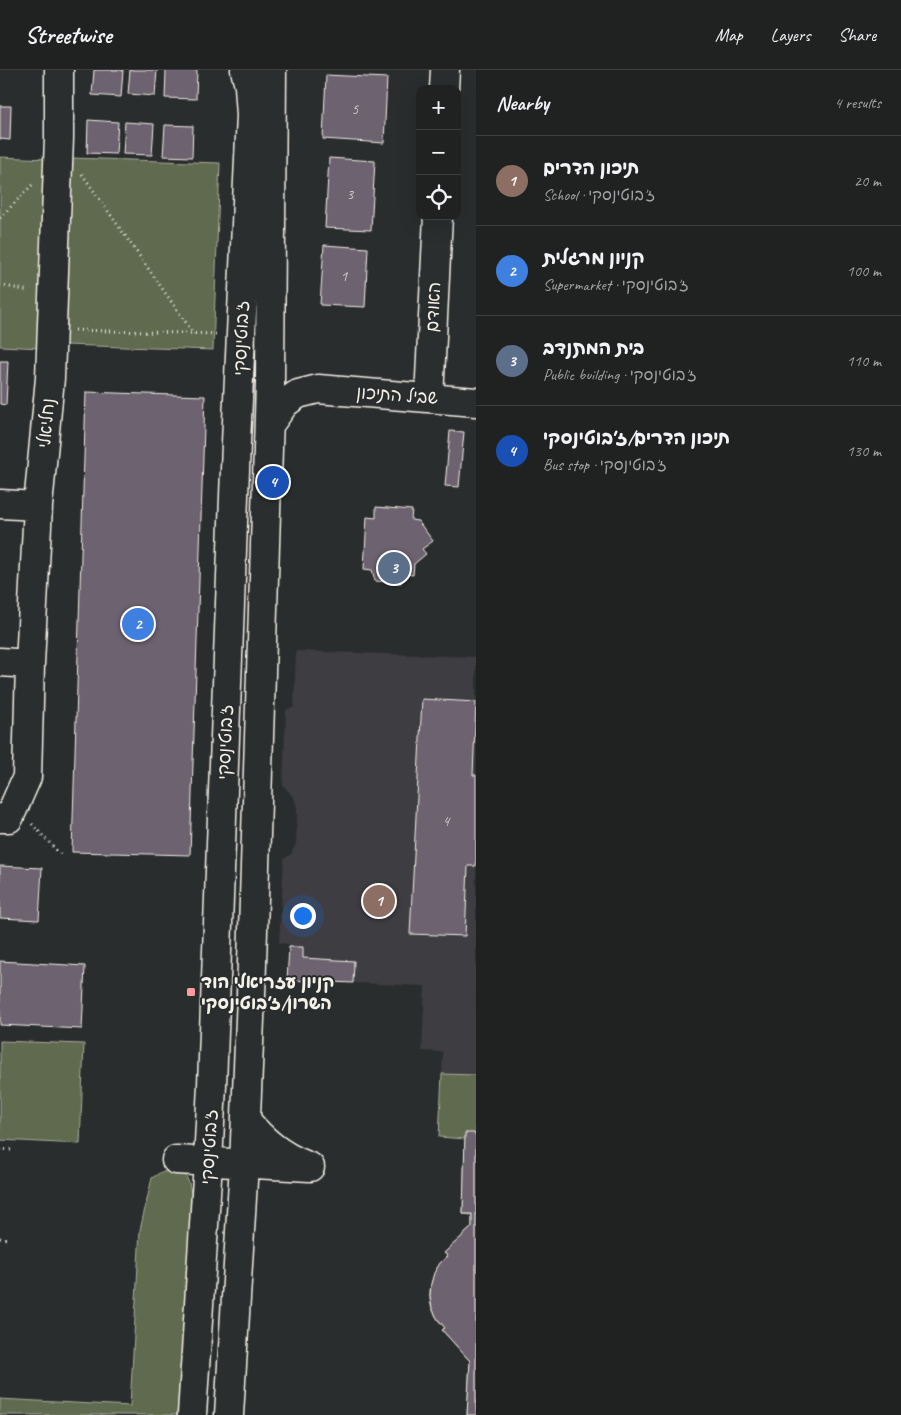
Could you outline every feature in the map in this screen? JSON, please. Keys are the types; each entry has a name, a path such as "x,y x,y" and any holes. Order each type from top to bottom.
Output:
{"street":[{"name":"נחליאלי","path":"7,811 28,777 30,664 38,506 50,378 59,138 59,70"},
{"name":"ז'בוטינסקי","path":"192,1415 208,1162 251,115 249,86 245,70"},
{"name":"ז'בוטינסקי","path":"229,1415 244,1164 251,995 269,425 272,70"},
{"path":"444,70 444,85"},
{"name":"האודם","path":"429,398 438,220"},
{"name":"שביל התיכון","path":"270,355 281,372 318,390"},
{"name":"שביל התיכון","path":"269,425 285,403 298,394 318,390 476,402"},
{"path":"0,504 38,506"},
{"path":"0,662 30,664"},
{"path":"176,1160 310,1167 277,1151 255,1132 246,1120"}],"path":[{"path":"78,168 194,334"},
{"path":"0,218 38,179"},
{"path":"0,285 31,291"},
{"path":"72,330 217,334"},
{"path":"7,811 60,854"},
{"path":"0,1149 11,1150"},
{"path":"0,1238 7,1239"}],"shaded area":[{"path":"296,651 476,657 476,1075 442,1074 443,1052 422,1051 425,986 287,980 289,944 279,943 284,859 291,854 296,844 297,807 294,798 283,785 286,710 294,707"}],"green space":[{"path":"0,157 49,159 42,348 0,346"},
{"path":"71,158 220,163 213,350 65,345"},
{"path":"0,1041 84,1044 80,1144 0,1140"},
{"path":"442,1074 476,1075 476,1415 467,1415 470,1361 442,1330 445,1327 438,1319 430,1302 433,1277 441,1262 447,1256 444,1253 472,1227 472,1215 463,1214 465,1139 439,1137"},
{"path":"176,1171 185,1174 193,1202 177,1415 0,1415 0,1399 130,1406 140,1230 152,1178 161,1172"}],"building":[{"path":"94,70 123,70 121,97 92,95"},
{"path":"130,70 157,70 155,96 128,94"},
{"path":"166,70 197,70 196,99 165,98"},
{"path":"326,75 387,78 384,143 323,139"},
{"path":"0,106 11,106 10,140 0,139"},
{"path":"88,120 118,122 116,154 87,153"},
{"path":"125,122 154,124 152,155 123,154"},
{"path":"165,125 193,126 192,157 163,156"},
{"path":"329,158 375,161 371,230 325,228"},
{"path":"324,245 368,248 365,307 320,305"},
{"path":"0,361 8,361 6,405 0,404"},
{"path":"86,392 205,396 190,855 72,852"},
{"path":"450,431 464,432 459,487 445,486"},
{"path":"376,507 412,510 411,520 418,521 433,541 422,549 426,554 414,564 413,575 406,574 401,583 375,581 372,570 364,569 367,517 376,518"},
{"path":"422,699 476,702 473,775 476,775 476,866 468,866 465,936 410,934"},
{"path":"0,866 42,868 39,920 0,918"},
{"path":"289,947 303,947 303,958 354,961 353,983 287,980"},
{"path":"0,961 85,966 82,1029 0,1025"},
{"path":"465,1133 474,1133 476,1136 476,1415 467,1415 470,1361 442,1330 445,1328 432,1308 430,1296 434,1273 440,1263 448,1256 444,1253 472,1227 472,1214 463,1214"}],"place":[{"name":"תיכון הדרים/ז׳בוטינסקי","path":"273,482"},
{"name":"בית המתנדב","path":"394,568"},
{"name":"קניון מרגלית","path":"138,624"},
{"name":"תיכון הדרים","path":"379,901"},
{"name":"קניון עזריאלי הוד השרון/ז׳בוטינסקי","path":"191,992"}]}
